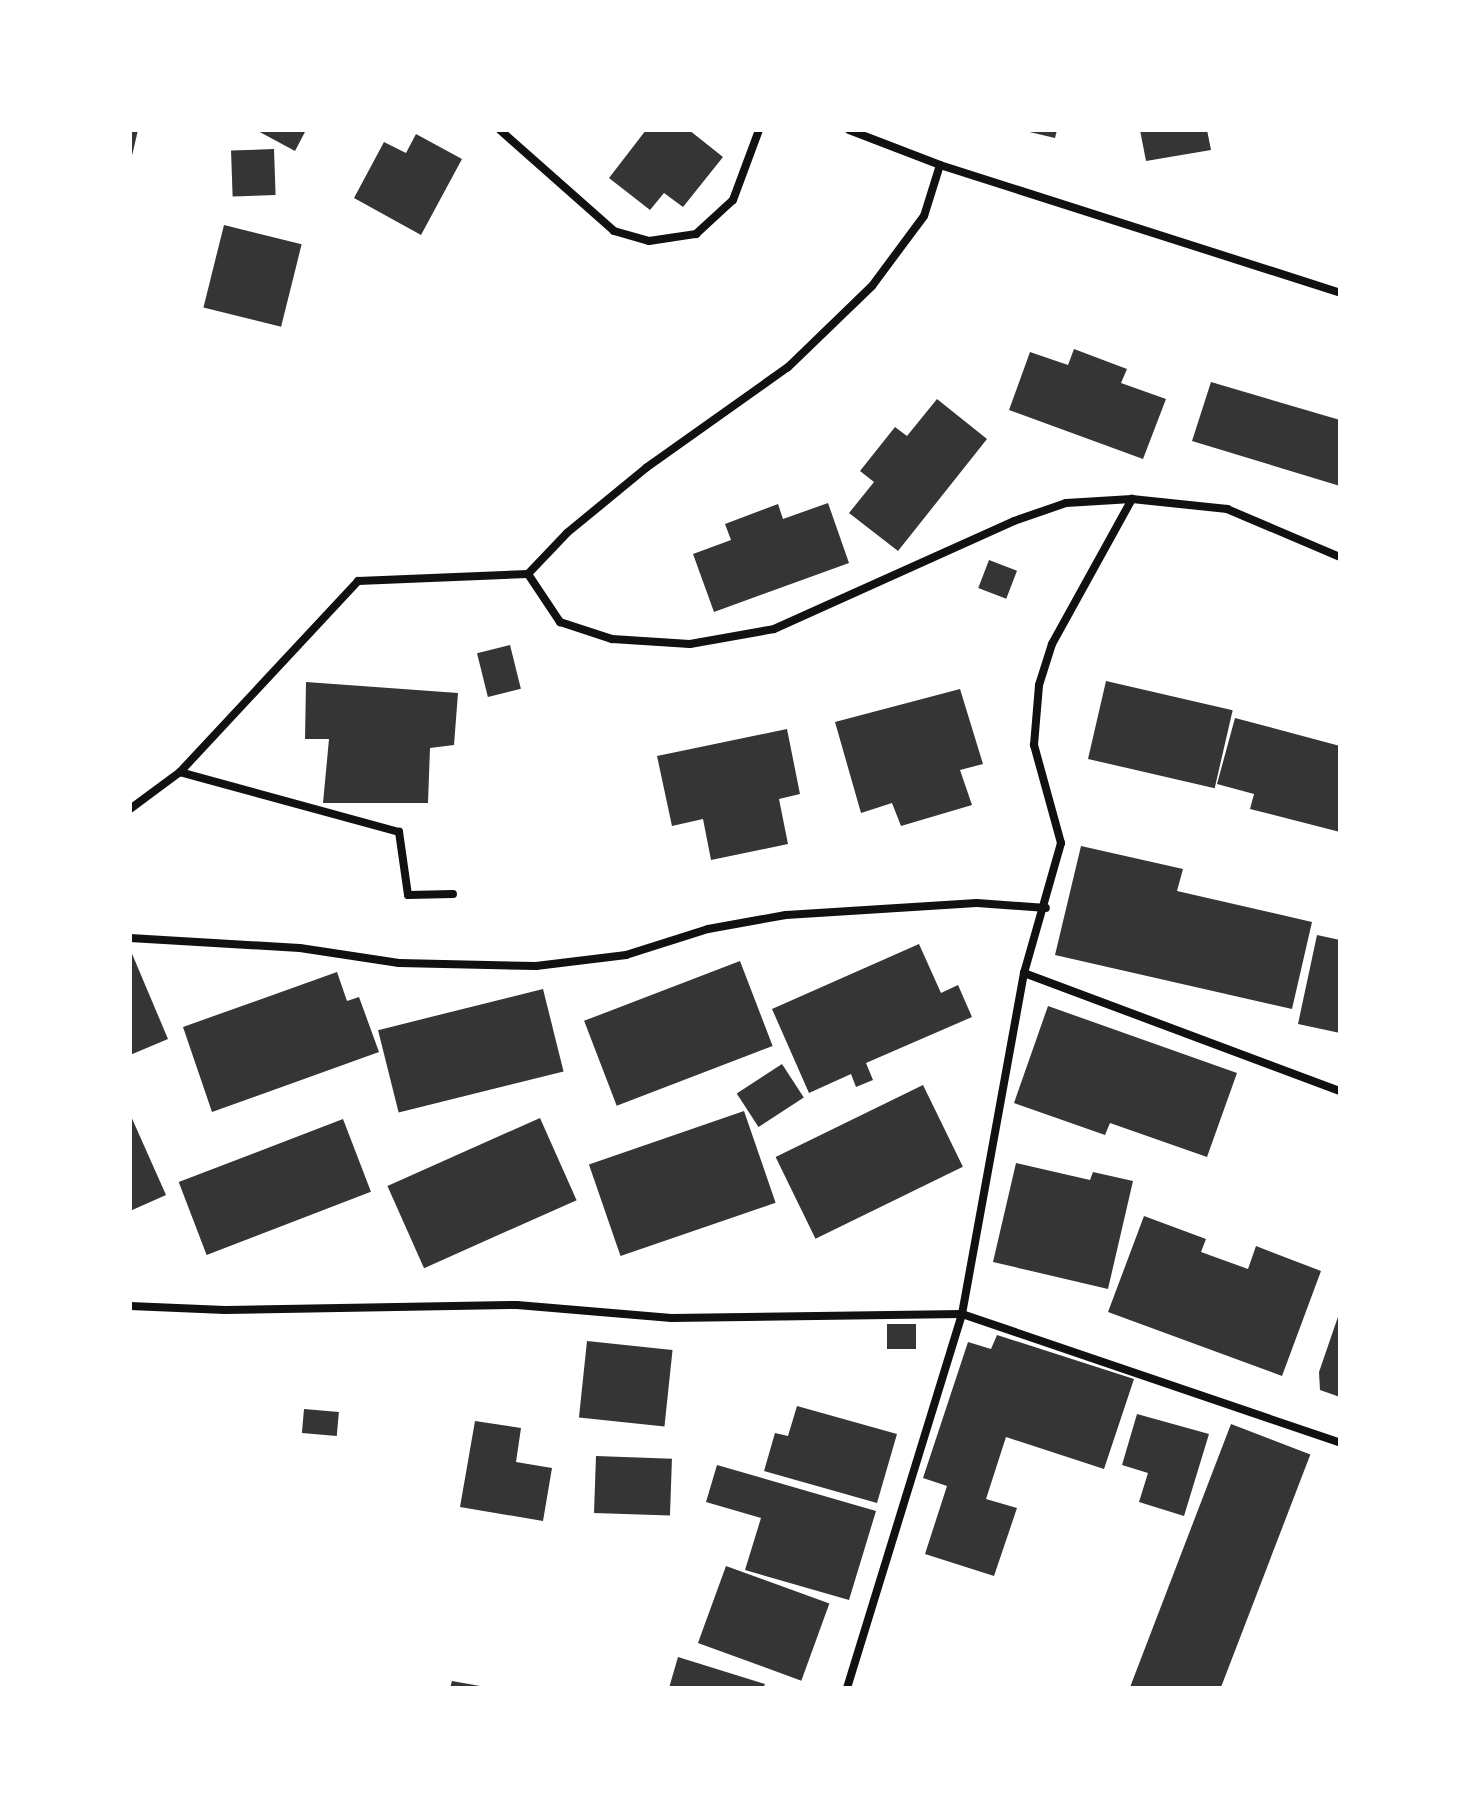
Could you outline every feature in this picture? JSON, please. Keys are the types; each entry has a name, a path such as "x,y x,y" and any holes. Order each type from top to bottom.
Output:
{"street":[{"path":"500,130 614,231 649,241 696,234 733,200 759,130"},
{"path":"849,130 940,165 1340,293"},
{"path":"130,809 180,772 358,581 528,574 567,533 646,468 788,367 872,286 924,216 940,165"},
{"path":"528,574 560,622 612,639 690,644 774,629 1014,521 1066,503 1132,499 1227,509 1340,557"},
{"path":"847,1688 962,1314 1024,973 1046,908 1061,843 1034,745 1039,685 1052,644 1132,499"},
{"path":"180,772 399,832 408,895 453,894"},
{"path":"130,938 300,948 399,963 536,966 626,955 708,929 786,915 977,903 1046,908"},
{"path":"1024,973 1340,1091"},
{"path":"130,1306 225,1310 517,1305 671,1318 962,1314 1340,1443"}],"building":[{"path":"130,130 138,130 131,160 130,160"},
{"path":"256,130 306,130 295,151"},
{"path":"646,130 689,130 723,157 683,207 664,193 650,210 609,178"},
{"path":"1021,130 1057,130 1055,138"},
{"path":"1140,130 1207,130 1211,150 1146,161"},
{"path":"416,134 462,159 421,235 354,198 384,142 406,153"},
{"path":"274,149 276,195 233,196 231,151"},
{"path":"224,225 302,244 281,327 203,307"},
{"path":"1074,349 1127,369 1121,383 1166,399 1143,459 1009,410 1030,352 1068,365"},
{"path":"1211,382 1340,420 1340,486 1192,441"},
{"path":"937,399 987,439 898,551 849,513 874,482 860,471 895,427 907,436"},
{"path":"828,503 849,563 714,612 693,554 731,540 725,524 778,504 783,519"},
{"path":"989,560 1017,571 1006,599 978,588"},
{"path":"510,645 521,689 488,697 477,653"},
{"path":"1106,681 1233,710 1215,788 1088,759"},
{"path":"306,682 458,693 454,745 430,748 428,803 323,803 329,739 305,739"},
{"path":"960,689 983,764 960,770 972,805 901,826 892,803 861,813 835,722"},
{"path":"1235,718 1340,746 1340,832 1250,809 1254,794 1217,784"},
{"path":"787,729 800,794 779,799 788,844 711,860 703,819 672,826 657,756"},
{"path":"1081,846 1183,869 1177,891 1312,922 1292,1009 1055,955"},
{"path":"1317,935 1340,940 1340,1033 1298,1024"},
{"path":"919,944 941,993 958,985 972,1017 866,1063 873,1080 856,1087 851,1074 809,1093 772,1009"},
{"path":"130,949 168,1039 130,1055"},
{"path":"740,961 773,1046 617,1106 584,1021"},
{"path":"337,972 347,1001 359,997 379,1052 212,1112 183,1027"},
{"path":"543,989 564,1071 399,1113 378,1030"},
{"path":"1048,1006 1237,1073 1207,1157 1110,1123 1105,1135 1014,1103"},
{"path":"782,1064 804,1098 758,1127 737,1093"},
{"path":"923,1085 963,1167 815,1239 776,1157"},
{"path":"744,1111 776,1203 621,1256 589,1164"},
{"path":"130,1114 166,1195 130,1211"},
{"path":"540,1118 577,1200 424,1268 387,1186"},
{"path":"343,1119 371,1192 207,1255 179,1182"},
{"path":"1016,1163 1090,1180 1093,1172 1133,1181 1108,1289 993,1262"},
{"path":"1144,1216 1206,1239 1201,1252 1248,1269 1256,1246 1321,1271 1282,1376 1108,1312"},
{"path":"1340,1311 1340,1397 1320,1390 1319,1372"},
{"path":"887,1324 916,1324 916,1349 887,1349"},
{"path":"997,1335 1134,1379 1104,1469 1006,1437 986,1499 1017,1508 994,1576 925,1554 947,1486 923,1478 968,1342 991,1349"},
{"path":"587,1341 673,1350 664,1427 579,1418"},
{"path":"797,1406 897,1434 877,1503 764,1471 775,1433 788,1436"},
{"path":"304,1409 339,1412 337,1436 302,1433"},
{"path":"1137,1414 1209,1434 1184,1516 1139,1502 1148,1473 1122,1465"},
{"path":"475,1421 521,1428 516,1462 552,1468 543,1521 460,1507"},
{"path":"1231,1424 1310,1454 1221,1688 1130,1688"},
{"path":"596,1456 672,1459 670,1516 594,1513"},
{"path":"717,1465 876,1511 849,1600 745,1570 761,1518 706,1502"},
{"path":"726,1566 829,1604 801,1681 698,1643"},
{"path":"678,1657 765,1684 763,1688 669,1688"},
{"path":"452,1681 480,1686 480,1688 450,1688"}]}
